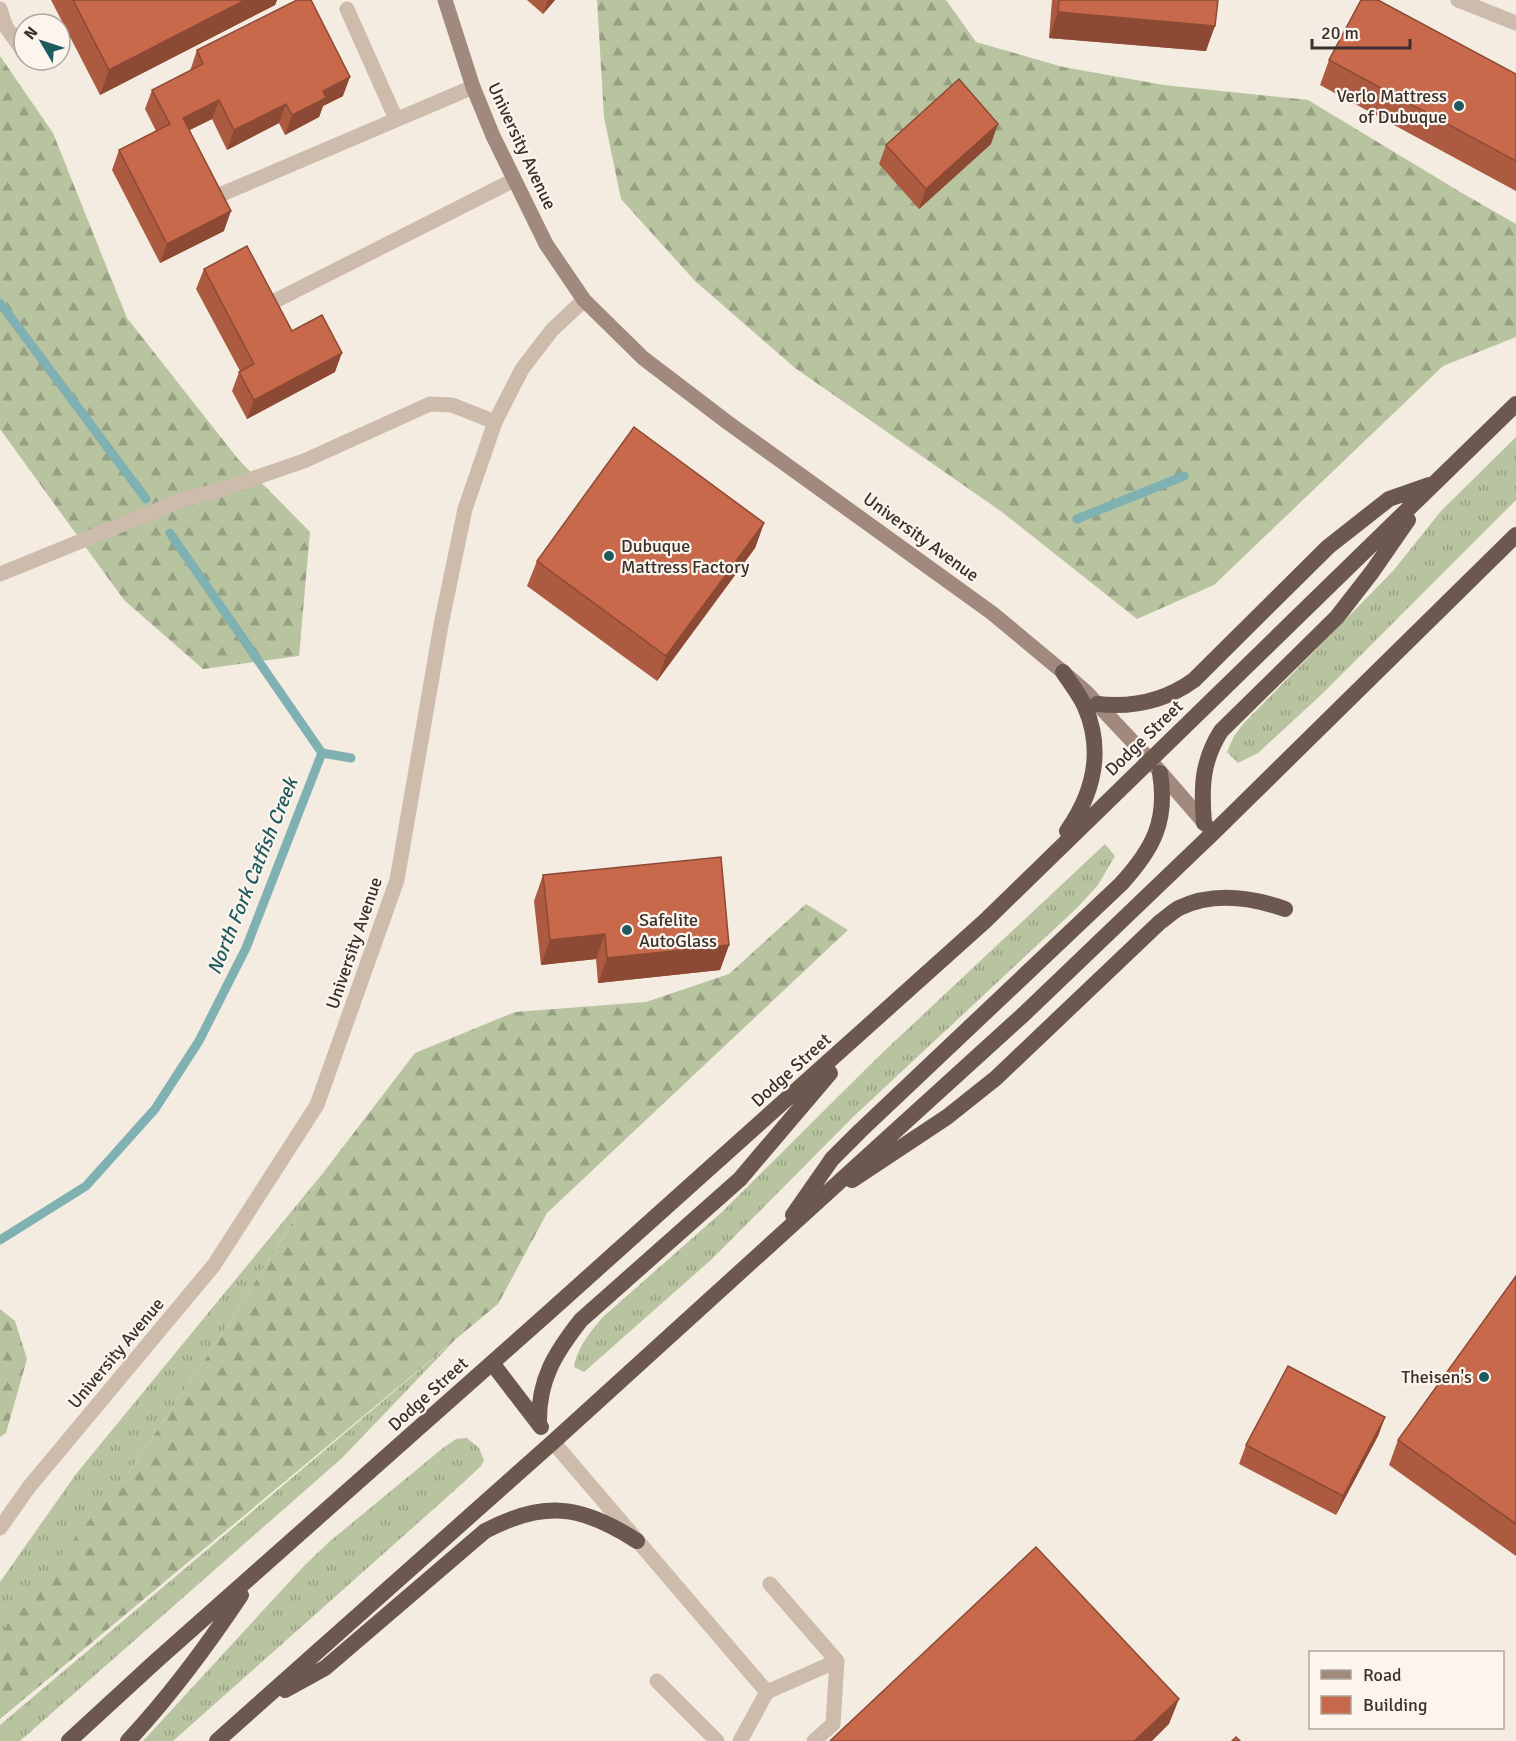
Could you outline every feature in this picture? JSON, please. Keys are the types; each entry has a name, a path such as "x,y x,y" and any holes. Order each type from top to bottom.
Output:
{"highway":[{"name":"Dodge Street","path":"69,1741 985,921 1516,404"},
{"path":"1097,704 1125,706 1141,704 1182,688 1194,680 1328,547 1357,523 1389,499 1435,483"},
{"path":"1208,827 1202,783 1211,747 1221,731 1337,617 1435,483"},
{"path":"217,1741 553,1442 1024,1014 1208,827 1516,535"},
{"path":"1043,864 1077,816 1090,788 1094,772 1095,752 1086,708 1063,672"},
{"path":"777,1238 832,1159 911,1081 1121,884 1138,865 1154,838 1163,808 1160,773"},
{"path":"816,1203 921,1135 996,1078 1160,922 1178,909 1219,898 1242,898 1285,909"},
{"path":"539,1424 540,1397 544,1378 560,1346 581,1320 740,1179 872,1024"},
{"path":"492,1363 553,1442"},
{"path":"255,1707 325,1668 485,1531 509,1518 548,1510 585,1514 615,1526 637,1541"},
{"path":"128,1741 174,1689 218,1629 252,1576"}],"main road":[{"name":"University Avenue","path":"445,0 472,87 514,180 546,244 584,300 644,358 992,613 1063,672 1149,759 1208,827"}],"street":[{"path":"1458,0 1516,23"},
{"path":"0,9 6,27 12,35"},
{"path":"346,9 396,119"},
{"path":"222,194 472,87"},
{"path":"267,305 514,180"},
{"name":"University Avenue","path":"0,1528 29,1487 214,1265 317,1105 397,880 441,625 465,509 495,422 522,369 552,330 584,300"},
{"path":"0,574 182,500 304,461 429,404 452,405 495,422"},
{"path":"553,1442 767,1692"},
{"path":"771,1584 837,1661 833,1724 814,1741"},
{"path":"740,1741 767,1692 837,1661"},
{"path":"657,1681 717,1741"}],"green space":[{"path":"597,0 946,0 976,42 1063,67 1164,85 1308,100 1516,224 1516,337 1443,366 1214,585 1137,619 1002,512 795,368 695,281 621,199 604,117"},
{"path":"0,56 53,133 127,318 238,459 310,532 299,656 203,669 124,600 0,429"},
{"path":"1516,437 1516,500 1322,694 1258,753 1238,763 1227,752 1234,736 1243,724 1393,571 1441,511"},
{"path":"1105,844 1115,856 1098,885 1078,907 853,1117 712,1259 584,1372 574,1367 581,1347 603,1317 722,1212 880,1055"},
{"path":"806,904 848,930 547,1213 498,1304 0,1719 0,1635 20,1606 134,1465 228,1325 323,1173 415,1053 515,1012 646,1002 729,974"},
{"path":"323,1173 228,1325 134,1465 0,1644 0,1582 76,1474"},
{"path":"0,1309 15,1321 27,1359 6,1433 0,1437"},
{"path":"455,1340 342,1458 20,1741 0,1741 0,1725"},
{"path":"467,1438 479,1448 484,1460 481,1466 464,1482 173,1741 143,1741 304,1566 329,1542 443,1448 456,1439"}],"building":[{"path":"73,0 245,0 109,70"},
{"path":"297,0 311,0 350,77 323,91 326,98 292,115 286,104 234,130 219,100 183,118 231,211 167,244 119,150 170,124 152,90 203,64 197,50"},
{"path":"1059,0 1218,0 1215,26 1058,12"},
{"path":"1361,0 1378,0 1516,74 1516,161 1329,60"},
{"path":"959,79 998,124 926,189 886,145"},
{"path":"247,246 292,331 322,315 342,353 254,400 239,372 254,364 204,269"},
{"path":"634,427 764,523 666,656 537,561"},
{"name":"Safelite AutoGlass","path":"721,857 729,945 607,958 605,934 550,940 543,875"},
{"name":"Theisen's","path":"1516,1276 1516,1524 1398,1440"},
{"path":"1288,1366 1385,1417 1343,1496 1246,1445"},
{"path":"1036,1547 1179,1699 1134,1741 830,1741"}],"waterway":[{"path":"0,303 146,499"},
{"name":"North Fork Catfish Creek","path":"1077,519 1184,476"},
{"path":"170,533 322,753"},
{"name":"North Fork Catfish Creek","path":"322,753 351,758"},
{"name":"North Fork Catfish Creek","path":"0,1240 86,1186 155,1109 199,1041 246,948 322,753"}],"place":[{"name":"Verlo Mattress of Dubuque","path":"1459,106"},
{"name":"Dubuque Mattress Factory","path":"609,556"},
{"name":"Safelite AutoGlass","path":"627,930"},
{"name":"Theisen's","path":"1484,1377"}]}
